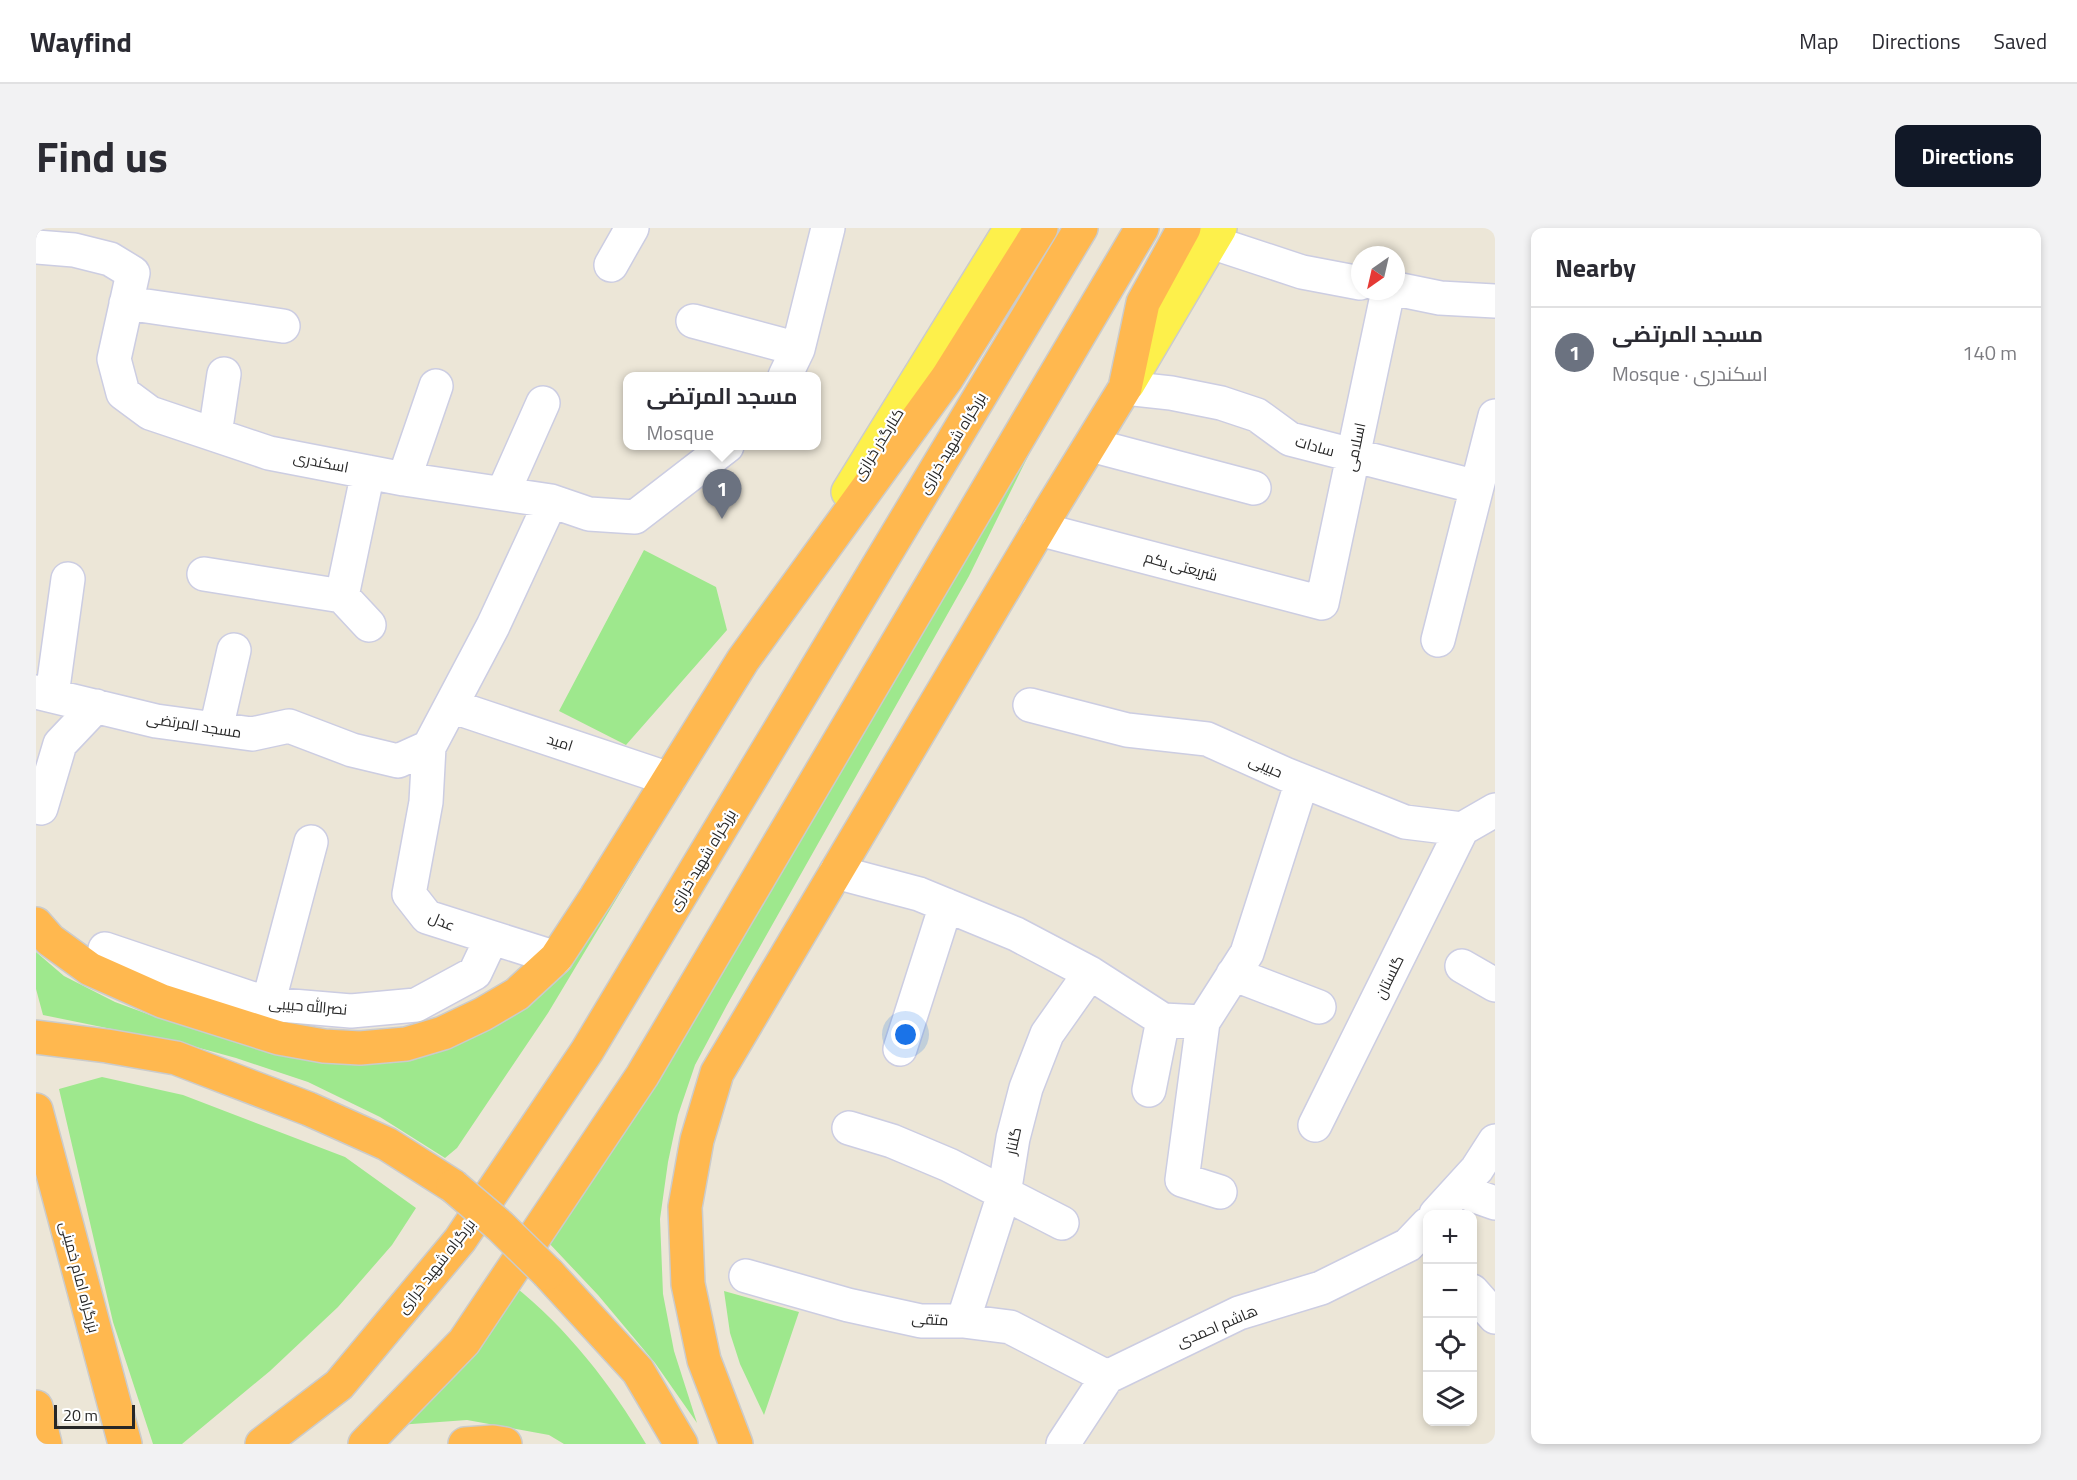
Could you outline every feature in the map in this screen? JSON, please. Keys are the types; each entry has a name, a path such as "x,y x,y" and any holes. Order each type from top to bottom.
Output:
{"highway":[{"path":"36,924 50,940 90,969 162,1001 279,1038 324,1046 360,1048 406,1044 443,1033 483,1014 517,994 556,958 743,660 947,378 1041,228"},
{"name":"بزرگراه شهید خرازی","path":"262,1444 339,1385 460,1240 561,1091 600,1031 1081,228"},
{"path":"366,1444 464,1342 642,1076 1142,228"},
{"path":"736,1444 704,1359 688,1284 685,1207 697,1140 717,1073 1125,388 1143,303 1205,233"},
{"path":"36,1037 176,1058 309,1109 377,1140 453,1186 500,1226 638,1371 681,1444"},
{"name":"بزرگراه امام خمینی","path":"37,1114 125,1444"},
{"path":"36,1407 45,1444"},
{"path":"465,1444 493,1442 505,1444"}],"main road":[{"name":"کنارگذر خرازی","path":"743,660 1004,230"}],"street":[{"path":"610,265 632,228"},
{"path":"693,321 792,363 828,228"},
{"path":"1205,233 1302,272 1351,281"},
{"name":"اسکندری","path":"36,247 74,250 110,259 133,273 114,359 123,393 150,413 269,453 368,472 551,501 589,514 635,517 722,450"},
{"path":"1405,292 1440,298 1495,301"},
{"name":"اسلامی","path":"1322,603 1386,300"},
{"path":"126,303 283,326"},
{"path":"215,434 224,374"},
{"path":"404,478 436,386"},
{"name":"سادات","path":"1125,388 1171,393 1221,403 1257,415 1290,440 1477,488"},
{"path":"503,493 543,404"},
{"path":"1438,640 1495,416"},
{"path":"1091,445 1254,488"},
{"path":"342,596 368,472"},
{"path":"429,747 493,626 551,501"},
{"name":"شریعتی یکم","path":"1039,529 1322,603"},
{"path":"204,574 342,596 369,625"},
{"path":"44,693 68,579"},
{"path":"216,729 234,650"},
{"name":"مسجد المرتضی","path":"44,693 156,721 252,734 289,726 352,750 398,761 429,747"},
{"name":"حبیبی","path":"1030,705 1127,730 1207,739 1302,781 1405,822 1462,830"},
{"path":"41,808 60,744 96,706"},
{"name":"امید","path":"451,706 669,778"},
{"name":"عدل","path":"429,747 426,802 409,894 427,917 556,958"},
{"path":"1220,1192 1182,1180 1203,1022 1247,952 1302,781"},
{"path":"1462,830 1495,810"},
{"name":"گلستان","path":"1315,1125 1462,830"},
{"path":"268,1004 311,842"},
{"path":"836,872 919,894 1016,934 1090,973 1163,1020 1203,1022"},
{"path":"900,1049 946,905"},
{"name":"نصرالله حبیبی","path":"105,949 268,1004 351,1011 417,1005 475,974 491,939"},
{"path":"1461,966 1495,985"},
{"name":"گلنار","path":"963,1321 1004,1194 1013,1138 1026,1088 1047,1034 1090,973"},
{"path":"1233,974 1319,1007"},
{"path":"1149,1090 1163,1020"},
{"path":"849,1128 892,1141 949,1164 1062,1223"},
{"path":"1440,1210 1477,1169 1495,1141"},
{"path":"1458,1190 1495,1203"},
{"name":"هاشم احمدی","path":"1107,1377 1239,1314 1321,1288 1421,1242"},
{"name":"متقی","path":"746,1276 848,1305 921,1321 963,1321 1010,1327 1107,1377"},
{"path":"1477,1297 1495,1317"},
{"path":"1063,1444 1107,1377"}],"green space":[{"path":"1066,379 969,576 695,1065 678,1115 668,1162 660,1219 663,1294 674,1351 697,1423 655,1363 598,1295 548,1242"},
{"path":"644,550 716,587 727,630 626,745 559,711"},
{"path":"675,787 662,823 548,1013 457,1148 445,1158 380,1117 308,1082 185,1044 43,1015 36,989 36,952 64,976 115,1002 153,1016 348,1062 402,1061 448,1046 482,1029"},
{"path":"102,1077 183,1095 345,1157 416,1208 392,1245 338,1307 270,1371 182,1444 153,1444 113,1322 59,1089"},
{"path":"513,1285 552,1320 587,1358 618,1400 646,1444 564,1444 549,1435 467,1420 398,1425"},
{"path":"724,1291 799,1312 764,1415 740,1364 730,1333"}],"place":[{"name":"مسجد المرتضی","path":"722,519"}]}
